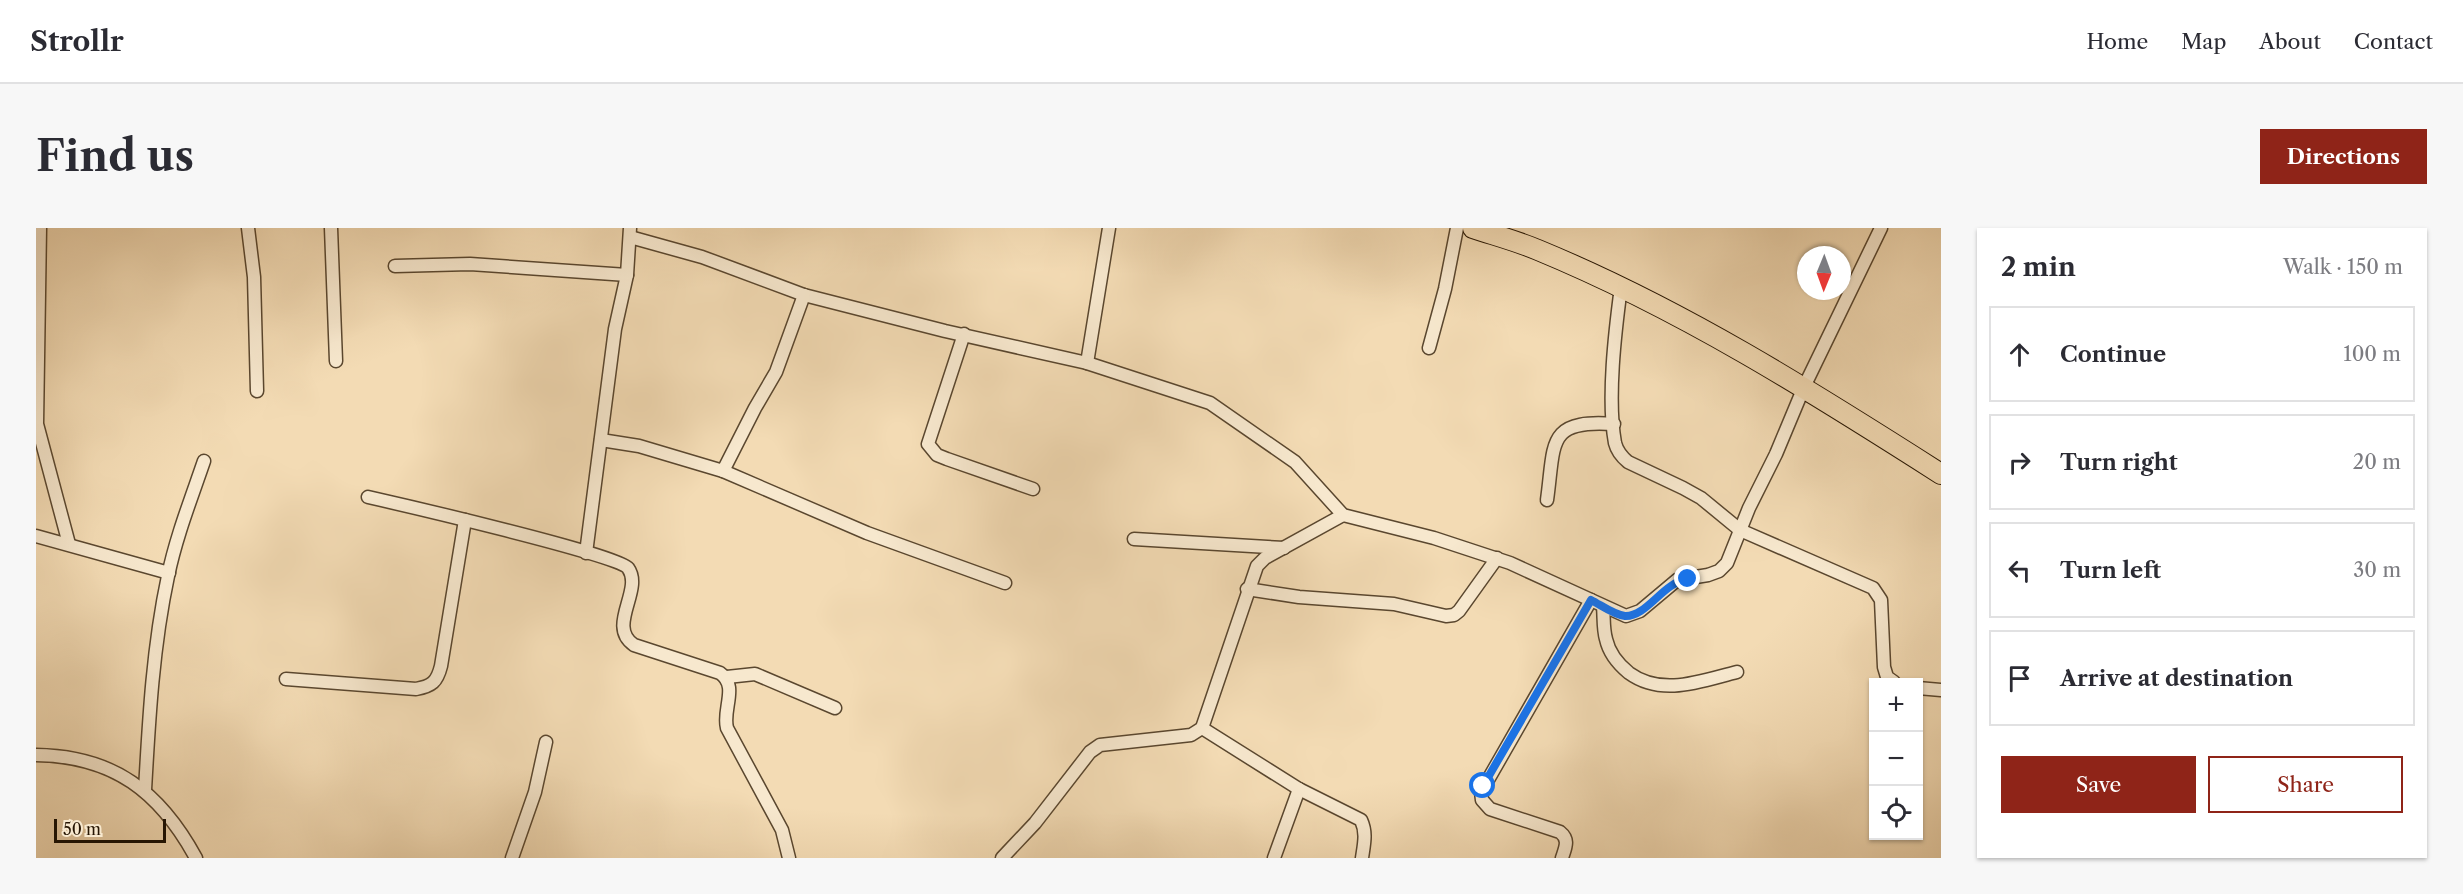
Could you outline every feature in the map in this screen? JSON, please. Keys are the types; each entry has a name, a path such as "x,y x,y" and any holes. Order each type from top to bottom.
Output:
{"main road":[{"path":"1473,228 1537,249 1660,305 1804,387 1941,474"}],"street":[{"path":"40,228 37,424 69,544"},
{"path":"248,228 256,300 257,391"},
{"path":"331,228 336,361"},
{"path":"1087,363 1109,228"},
{"path":"1429,348 1445,289 1457,228"},
{"path":"586,553 615,329 627,275 630,232 804,296 1087,363 1210,403 1295,462 1343,515 1434,538 1497,558 1534,573 1618,614 1632,614 1640,611 1677,580 1708,575 1719,571 1727,563 1804,387 1881,228"},
{"path":"395,266 470,264 627,275"},
{"path":"1621,288 1615,332 1614,424 1615,444 1622,457 1701,498 1740,530 1873,588 1881,600 1884,667 1888,678"},
{"path":"723,471 776,372 804,296"},
{"path":"964,334 928,444 937,455 1033,489"},
{"path":"1546,500 1555,443 1559,434 1575,424 1589,422 1614,424"},
{"path":"601,440 639,446 723,471 867,533 1005,583"},
{"path":"146,790 149,711 162,610 169,573 204,461"},
{"path":"368,497 465,520 622,563 628,568 631,582 623,626 629,642 640,648 727,677 746,674 763,677 835,708"},
{"path":"1002,858 1035,823 1090,752 1100,745 1191,735 1202,728 1224,666 1247,589 1257,566 1265,558 1343,515"},
{"path":"286,679 416,689 429,687 434,682 441,666 465,520"},
{"path":"36,536 169,573"},
{"path":"1134,539 1285,548"},
{"path":"1247,589 1299,597 1372,601 1446,616 1454,615 1459,611 1497,558"},
{"path":"1562,858 1565,836 1560,832 1490,809 1482,800 1481,792 1591,600"},
{"path":"1603,606 1606,639 1613,657 1638,679 1655,686 1676,686 1737,672"},
{"path":"727,677 730,691 726,713 727,728 782,830 789,858"},
{"path":"1923,688 1941,690"},
{"path":"1202,728 1299,789 1361,820 1365,829 1362,858"},
{"path":"512,858 535,792 546,742"},
{"path":"36,755 71,758 100,766 124,776 146,790 177,827 196,858"},
{"path":"1274,858 1299,789"}],"route":[{"path":"1483,786 1591,600 1626,616 1640,611 1667,586 1677,580 1688,579"}]}
